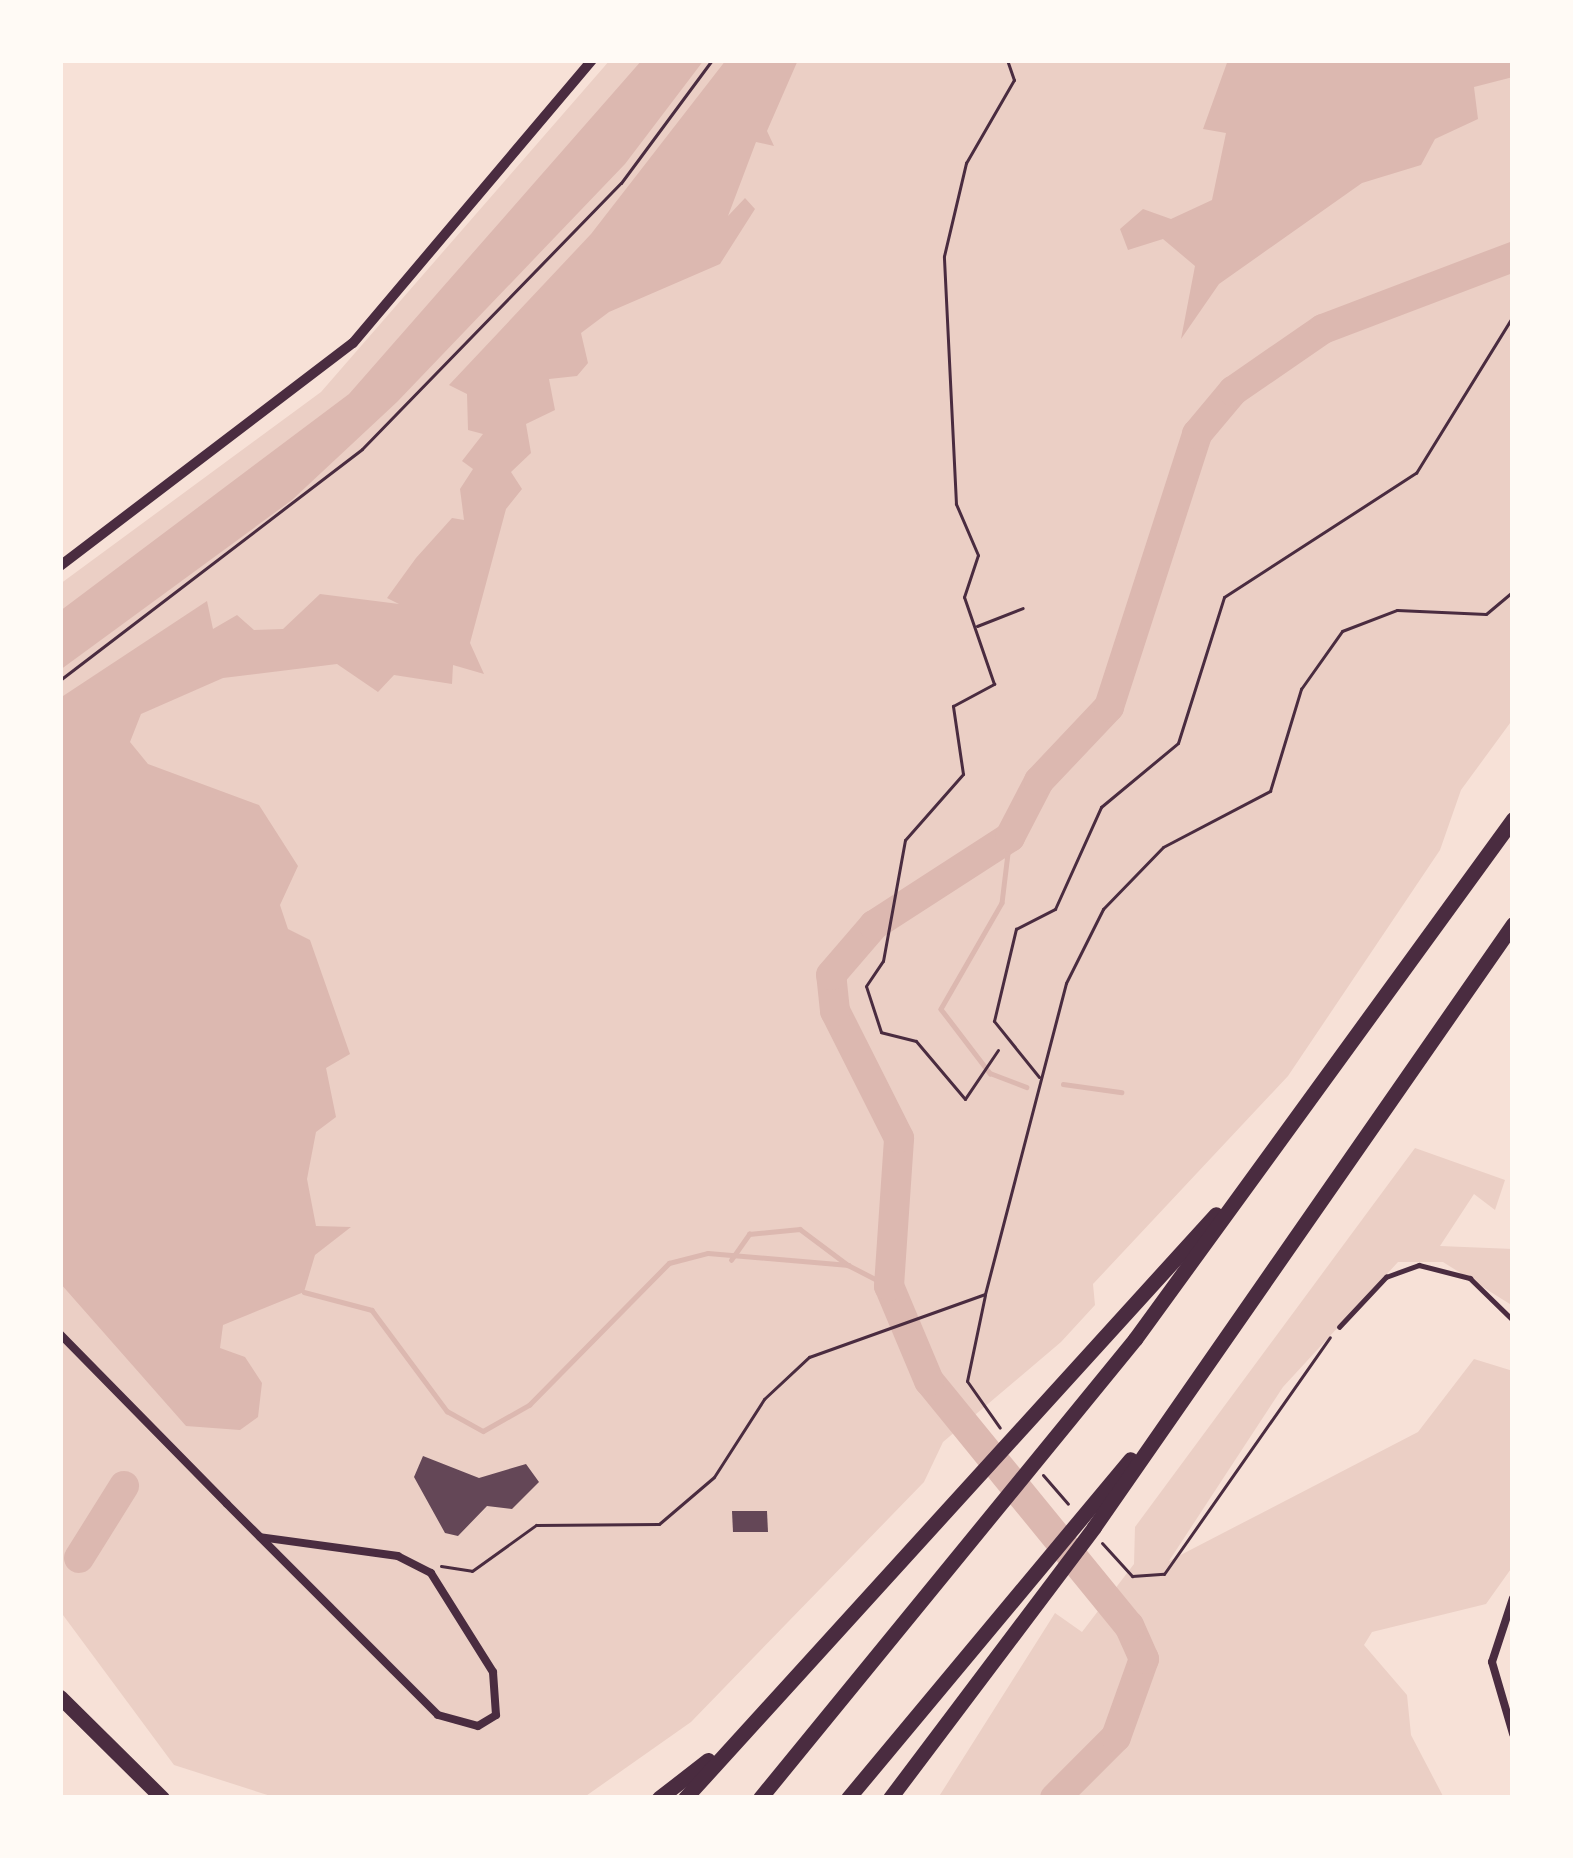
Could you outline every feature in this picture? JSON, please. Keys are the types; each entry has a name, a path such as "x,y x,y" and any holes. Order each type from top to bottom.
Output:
{"highway":[{"path":"760,1798 1037,1462 1513,819"},
{"path":"890,1798 1059,1575 1089,1521 1192,1385 1513,924"},
{"path":"685,1798 1263,1162"},
{"path":"848,1798 1046,1560 1089,1521"},
{"path":"60,1697 162,1798"},
{"path":"659,1798 742,1731"}],"street":[{"path":"60,566 352,343 592,60"},
{"path":"60,1334 260,1537 442,1718 478,1726 496,1715 493,1672 430,1574 398,1556 260,1537"},
{"path":"1513,1598 1492,1663 1513,1734"}],"lane":[{"path":"1340,1327 1385,1277 1419,1265 1470,1278 1513,1319"}],"path":[{"path":"60,680 362,448 621,183 712,60"},
{"path":"998,1050 965,1100 916,1041 880,1032 866,986 883,961 905,840 963,774 953,706 994,684 964,597 978,555 956,504 944,256 966,163 1014,80 1007,60"},
{"path":"1040,1078 994,1021 1016,929 1054,909 1101,807 1178,742 1224,597 1392,490 1433,446 1513,316"},
{"path":"436,1564 472,1570 536,1525 659,1524 714,1477 793,1368 870,1333 985,1294 1066,983 1103,909 1163,847 1270,790 1301,689 1342,632 1397,610 1486,614 1513,591"},
{"path":"975,627 1022,608"}],"shaded area":[{"path":"610,60 1513,60 1513,719 1461,790 1440,850 1288,1076 1093,1284 1095,1305 1061,1342 943,1442 924,1482 691,1722 583,1798 277,1798 174,1765 60,1611 60,584 321,392"},
{"path":"642,60 704,60 625,164 397,402 292,500 60,670 60,611 349,394"},
{"path":"726,60 798,60 767,131 774,146 756,142 728,216 745,198 755,209 720,264 609,312 581,333 588,363 577,376 549,379 555,410 526,424 531,453 511,472 522,489 506,509 470,643 484,674 453,665 452,684 394,675 378,692 337,664 223,678 141,714 130,742 148,764 259,805 298,866 280,905 288,929 310,940 350,1054 326,1068 336,1117 316,1132 307,1179 316,1226 351,1227 315,1255 304,1292 223,1325 220,1348 245,1357 262,1383 258,1417 240,1430 186,1426 60,1283 60,698 207,601 213,629 237,615 254,630 283,629 320,594 399,604 387,598 416,558 452,518 464,520 460,489 473,469 462,461 483,434 468,430 467,394 449,385 591,234"},
{"path":"1228,60 1513,60 1513,77 1474,87 1478,119 1435,139 1421,165 1362,183 1219,284 1181,339 1195,266 1163,239 1128,250 1120,229 1143,209 1171,219 1212,200 1226,133 1203,129"},
{"path":"1415,1148 1505,1180 1495,1210 1474,1194 1440,1246 1513,1249 1513,1306 1443,1262 1398,1262 1283,1387 1169,1561 1418,1432 1474,1359 1513,1371 1513,1566 1486,1604 1372,1632 1364,1645 1407,1695 1411,1735 1444,1798 938,1798 1055,1613 1082,1632 1134,1564 1135,1527"}],"building":[{"path":"423,1456 479,1478 526,1464 539,1482 512,1509 487,1506 458,1536 445,1533 414,1477"},
{"path":"732,1511 767,1511 768,1532 733,1532"}],"waterway":[{"path":"1055,1798 1116,1737 1144,1659 1129,1626 929,1381 889,1286 899,1138 835,1011 831,975 874,925 1010,837 1039,781 1109,707 1197,434 1233,391 1323,329 1513,257"},
{"path":"1010,837 1002,903 941,1009 990,1073 1026,1087"},
{"path":"1063,1084 1121,1092"},
{"path":"731,1260 749,1234 800,1229 848,1265"},
{"path":"304,1292 372,1310 447,1411 483,1431 529,1405 669,1263 708,1253 848,1265 889,1286"},
{"path":"79,1558 124,1486"}]}
